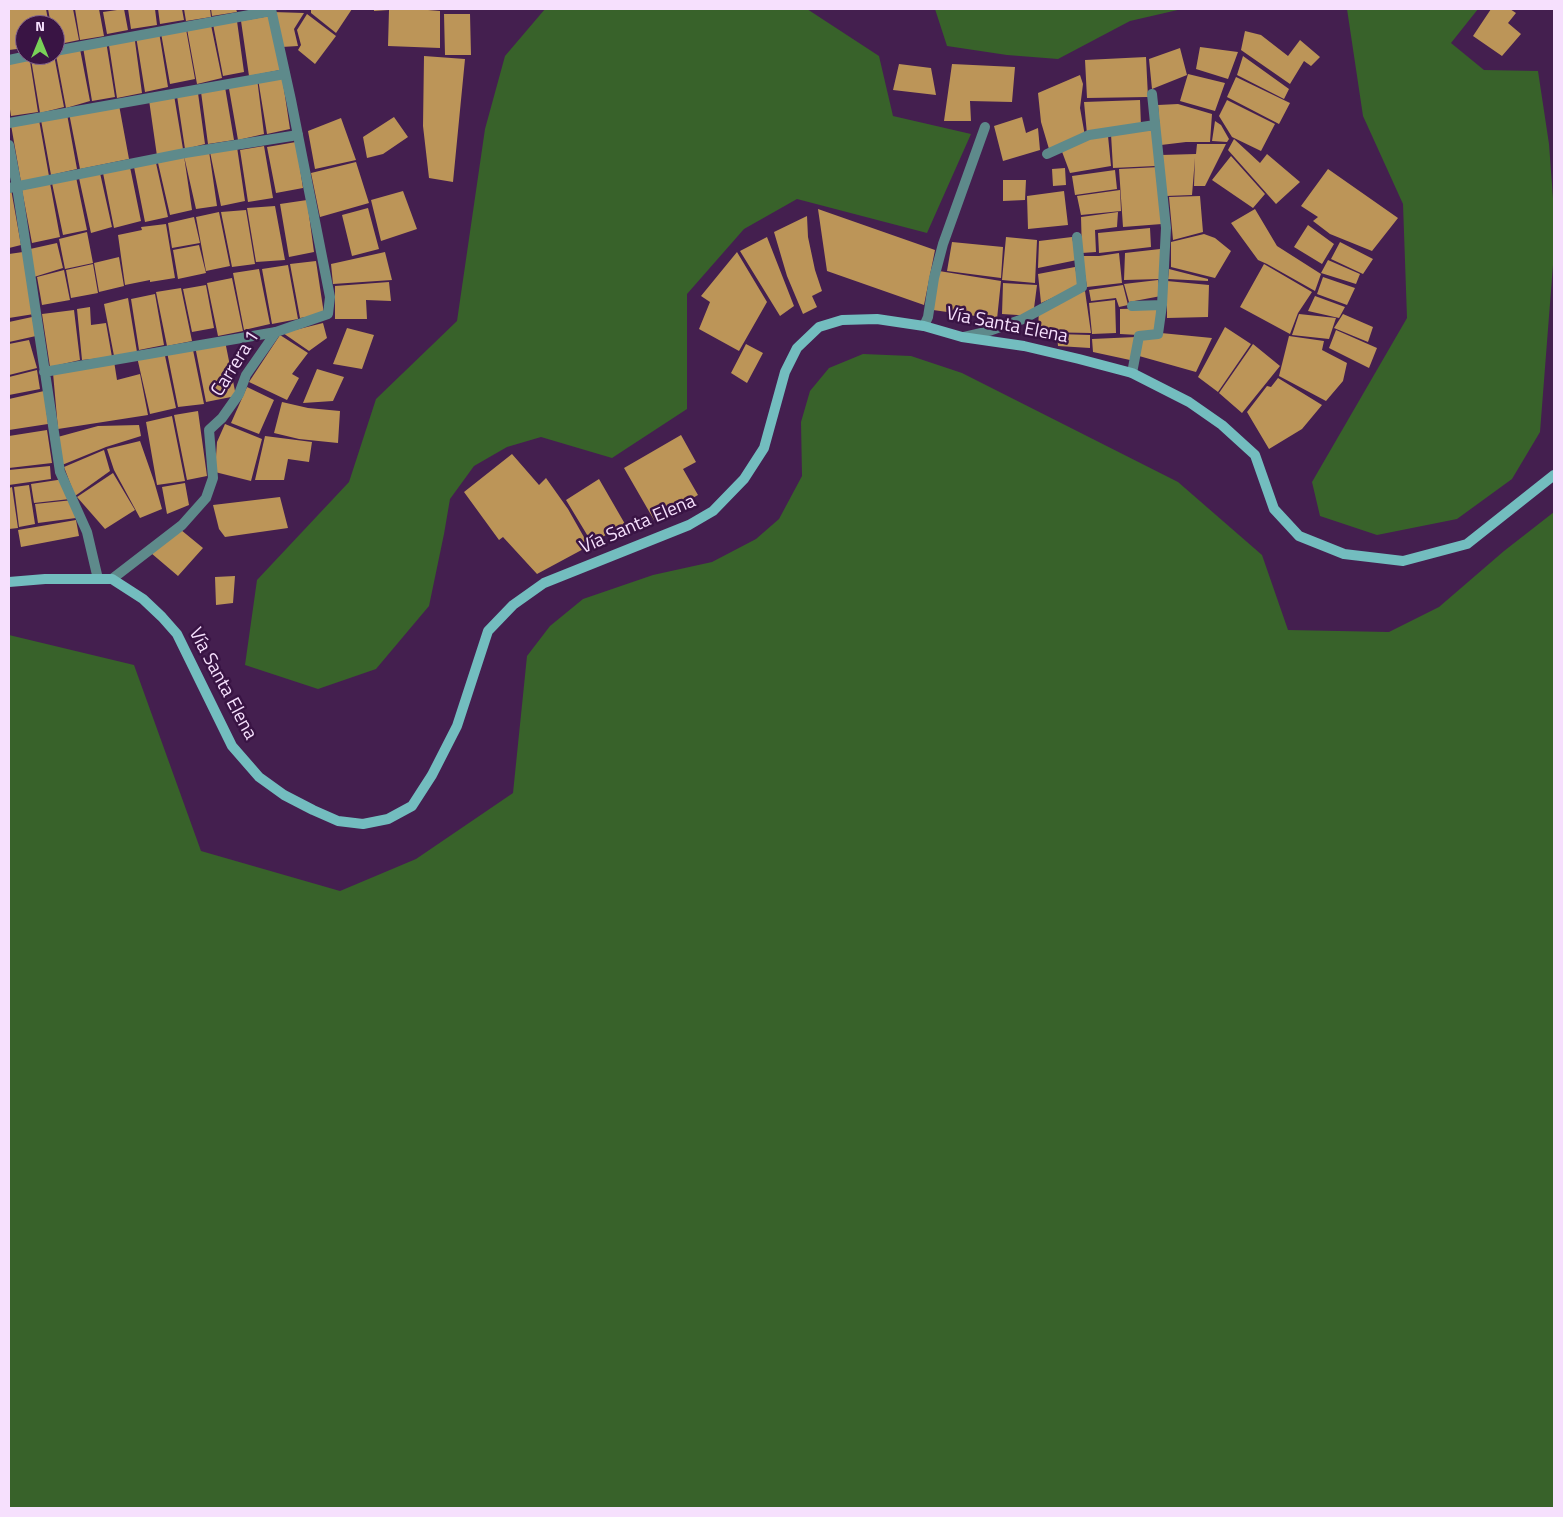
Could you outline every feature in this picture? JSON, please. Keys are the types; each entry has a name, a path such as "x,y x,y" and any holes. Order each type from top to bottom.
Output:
{"main road":[{"name":"Vía Santa Elena","path":"112,579 143,599 177,634 232,746 258,778 284,795 338,821 363,824 388,819 412,806 432,775 457,726 488,631 513,605 544,583 689,526 713,511 744,479 764,448 785,372 797,348 820,327 842,320 877,319 924,326 962,337 1024,346 1132,373 1189,402 1222,425 1255,455 1274,509 1299,536 1344,554 1403,561 1467,544 1554,475"},
{"path":"9,582 46,579 112,579"}],"street":[{"path":"65,49 271,10"},
{"name":"Carrera 1","path":"112,579 182,525 206,498 213,478 209,430 222,418 239,394 246,375 276,332 328,314 330,297 271,10"},
{"path":"9,123 285,74"},
{"path":"1132,373 1139,336 1158,334 1162,305 1166,228 1152,94"},
{"path":"1047,154 1089,135 1156,125"},
{"path":"924,326 928,318 934,278 943,244 986,127"},
{"path":"13,188 185,153 298,135"},
{"path":"9,145 13,188 60,472 87,532 98,579"},
{"path":"962,337 990,331 1004,324 1023,319 1082,287 1077,237"},
{"path":"1132,306 1162,305"},
{"path":"44,372 276,332"}],"green space":[{"path":"545,9 807,9 879,56 893,116 971,134 927,233 797,199 744,229 687,294 687,409 612,458 541,437 507,447 474,466 450,499 429,606 376,669 318,689 245,665 257,580 349,482 376,399 457,321 485,129 505,56"},
{"path":"935,9 1182,9 1130,21 1058,59 1007,55 947,46"},
{"path":"1347,9 1478,9 1451,43 1484,70 1538,71 1549,144 1554,212 1554,252 1540,432 1512,479 1457,519 1377,535 1320,516 1312,482 1407,318 1403,204 1363,116"},
{"path":"863,354 911,356 962,373 1178,482 1262,555 1288,630 1389,632 1439,607 1504,551 1554,512 1554,1508 9,1508 9,635 134,665 201,851 340,891 416,859 513,793 527,656 550,626 583,599 653,575 712,562 756,539 779,519 802,476 801,422 810,391 829,368"}],"building":[{"path":"9,9 46,9 47,15 15,15 15,49 9,50"},
{"path":"48,9 73,9 79,40 65,43 65,15 49,15"},
{"path":"75,9 99,9 104,36 80,40"},
{"path":"124,9 128,30 107,34 103,12"},
{"path":"128,9 155,9 157,25 131,29"},
{"path":"158,9 182,9 184,20 160,24"},
{"path":"184,9 210,9 211,17 186,21"},
{"path":"211,9 236,9 237,12 212,16"},
{"path":"311,9 352,9 336,33 311,13"},
{"path":"374,9 440,11 440,48 388,46 389,10 374,11"},
{"path":"1491,9 1510,9 1516,13 1508,23 1521,34 1502,56 1473,36"},
{"path":"273,12 304,13 294,29 298,46 282,47"},
{"path":"307,14 336,36 315,64 298,50 301,45 297,30"},
{"path":"444,14 470,14 471,55 445,55"},
{"path":"270,16 280,70 249,76 241,21"},
{"path":"237,21 244,72 223,76 213,24"},
{"path":"211,25 222,78 197,84 187,29"},
{"path":"186,29 195,79 170,84 161,33"},
{"path":"1245,31 1261,35 1288,56 1300,40 1320,57 1311,66 1304,61 1290,84 1241,50"},
{"path":"159,32 168,87 145,92 136,36"},
{"path":"134,34 142,93 117,98 108,39"},
{"path":"106,41 115,97 92,101 83,47"},
{"path":"1200,47 1238,52 1228,79 1196,69"},
{"path":"1180,48 1187,75 1152,89 1149,59"},
{"path":"80,49 90,101 66,108 58,65 65,65 65,53"},
{"path":"424,56 465,59 453,182 429,178 423,126"},
{"path":"1243,56 1289,89 1284,99 1237,75"},
{"path":"15,57 15,65 31,65 38,112 11,116 9,103 9,58"},
{"path":"1146,57 1148,97 1087,98 1085,60"},
{"path":"899,64 931,68 936,95 893,90"},
{"path":"952,64 1015,67 1012,102 970,101 971,121 944,121"},
{"path":"32,65 56,65 64,107 40,113"},
{"path":"1188,74 1225,83 1215,111 1180,101"},
{"path":"1080,75 1083,84 1080,108 1085,136 1049,149 1041,122 1038,93"},
{"path":"282,76 290,129 267,134 258,79"},
{"path":"1236,77 1290,103 1279,124 1227,97"},
{"path":"257,78 264,134 238,140 228,83"},
{"path":"225,87 234,140 208,144 201,92"},
{"path":"198,93 205,144 185,149 177,96"},
{"path":"174,95 183,149 157,156 149,100"},
{"path":"1140,100 1141,126 1087,134 1084,102"},
{"path":"1227,100 1275,124 1261,151 1232,137 1219,116"},
{"path":"1178,104 1212,114 1210,142 1161,145 1158,105"},
{"path":"119,105 129,159 80,169 69,113"},
{"path":"67,114 77,169 51,175 41,120"},
{"path":"394,117 408,137 383,154 367,158 363,137"},
{"path":"1022,117 1026,133 1038,128 1040,150 1003,161 994,126"},
{"path":"341,118 356,160 315,169 308,131"},
{"path":"39,120 49,176 21,182 11,125"},
{"path":"1215,121 1221,125 1229,139 1227,142 1212,141"},
{"path":"1154,130 1155,166 1113,168 1111,134"},
{"path":"1108,136 1111,166 1070,173 1061,149 1086,138"},
{"path":"1234,139 1260,163 1267,154 1300,182 1276,204 1228,150"},
{"path":"296,142 303,188 276,193 267,147"},
{"path":"1197,144 1226,144 1205,186 1194,186 1195,158 1192,195 1166,196 1161,155 1196,154"},
{"path":"264,146 273,198 248,202 240,150"},
{"path":"237,147 245,201 221,206 210,152"},
{"path":"209,151 217,206 196,209 184,156"},
{"path":"184,156 192,210 170,215 158,163"},
{"path":"1231,156 1265,194 1253,208 1212,180"},
{"path":"356,162 369,203 320,217 311,173"},
{"path":"156,163 168,217 145,222 134,167"},
{"path":"130,167 141,221 114,228 103,173"},
{"path":"1160,167 1162,224 1123,227 1119,169"},
{"path":"1065,168 1066,185 1053,186 1052,169"},
{"path":"1328,169 1398,218 1372,251 1330,234 1313,221 1318,217 1301,206"},
{"path":"1115,170 1117,189 1075,195 1072,176"},
{"path":"100,173 112,227 91,233 79,178"},
{"path":"76,177 87,230 63,235 52,183"},
{"path":"1003,180 1026,180 1025,200 1003,201"},
{"path":"50,183 60,237 32,243 22,190"},
{"path":"9,189 11,189 21,245 9,248"},
{"path":"1120,190 1121,211 1081,215 1077,196"},
{"path":"403,191 417,229 381,241 371,200"},
{"path":"1064,191 1068,225 1028,229 1027,196"},
{"path":"1200,196 1203,232 1173,240 1169,197"},
{"path":"307,200 314,252 289,257 280,204"},
{"path":"275,206 285,260 256,262 247,208"},
{"path":"368,208 379,249 352,256 342,215"},
{"path":"818,209 935,250 924,305 827,271"},
{"path":"1255,209 1277,246 1321,274 1315,291 1258,260 1231,223"},
{"path":"246,210 255,264 232,267 221,212"},
{"path":"219,212 230,266 206,271 196,217"},
{"path":"1118,212 1117,227 1095,230 1096,252 1082,253 1081,217"},
{"path":"807,216 808,237 815,270 822,291 812,296 817,307 803,314 787,276 774,232"},
{"path":"194,217 200,243 172,248 168,223"},
{"path":"166,224 175,278 125,285 118,235 142,230 141,227"},
{"path":"1308,225 1334,244 1322,264 1294,247"},
{"path":"1150,228 1151,247 1099,253 1098,233"},
{"path":"87,232 93,263 65,269 59,239"},
{"path":"1204,234 1215,238 1231,251 1215,278 1171,267 1171,242"},
{"path":"767,237 794,306 780,316 740,251"},
{"path":"1006,237 1037,240 1035,283 1002,280"},
{"path":"1072,237 1077,260 1038,268 1039,241"},
{"path":"952,242 1003,247 1001,278 947,271"},
{"path":"1340,242 1373,259 1363,274 1331,259"},
{"path":"57,243 63,268 34,277 30,249"},
{"path":"199,245 206,273 178,279 173,250"},
{"path":"1160,249 1161,279 1124,280 1125,253"},
{"path":"23,252 34,314 9,318 9,254"},
{"path":"385,252 392,280 333,284 331,264"},
{"path":"737,252 767,302 739,351 699,329 710,302 701,296"},
{"path":"1119,253 1122,283 1087,287 1082,256"},
{"path":"119,257 124,286 99,292 94,263"},
{"path":"1328,260 1360,274 1356,284 1321,273"},
{"path":"316,261 324,314 300,318 290,264"},
{"path":"93,264 98,293 71,298 66,270"},
{"path":"1264,264 1312,292 1298,313 1290,334 1240,307"},
{"path":"288,265 298,319 272,324 262,269"},
{"path":"1075,267 1079,286 1041,303 1038,274"},
{"path":"259,269 270,324 244,330 233,273"},
{"path":"1169,269 1208,279 1208,281 1168,279"},
{"path":"64,270 70,300 42,305 37,277"},
{"path":"939,271 1001,281 997,319 933,310"},
{"path":"1323,277 1355,288 1347,305 1317,294"},
{"path":"232,278 243,331 218,336 207,283"},
{"path":"1158,280 1161,296 1129,302 1124,284"},
{"path":"1167,281 1209,285 1208,317 1167,318"},
{"path":"389,282 391,301 366,300 367,319 335,319 335,286"},
{"path":"1003,283 1037,285 1033,316 1002,314"},
{"path":"206,285 214,328 192,332 183,289"},
{"path":"1123,285 1128,305 1119,307 1116,298 1091,301 1089,290"},
{"path":"181,288 192,341 167,346 156,292"},
{"path":"1085,291 1091,333 1038,332 1039,307"},
{"path":"155,294 164,345 139,350 131,299"},
{"path":"1315,296 1345,307 1339,318 1308,311"},
{"path":"128,298 137,352 114,356 104,304"},
{"path":"1115,300 1116,333 1092,334 1089,303"},
{"path":"90,307 91,325 106,323 112,357 82,360 77,309"},
{"path":"1157,308 1156,336 1120,334 1120,309"},
{"path":"74,310 80,360 50,367 42,314"},
{"path":"1299,314 1336,318 1329,339 1292,335"},
{"path":"1343,314 1373,327 1368,342 1334,328"},
{"path":"32,317 36,336 9,342 9,322"},
{"path":"323,323 327,338 309,351 283,333"},
{"path":"1225,327 1251,344 1218,392 1198,377"},
{"path":"347,328 374,335 362,369 333,364"},
{"path":"1336,330 1377,348 1369,368 1329,348"},
{"path":"1161,333 1212,338 1196,372 1139,356 1141,337"},
{"path":"1057,334 1090,335 1090,348 1058,346"},
{"path":"280,335 308,353 292,374 299,378 287,400 249,382"},
{"path":"1289,336 1324,341 1322,350 1347,363 1343,381 1326,401 1279,376"},
{"path":"1136,337 1130,360 1093,352 1092,339"},
{"path":"29,340 37,368 9,375 9,344"},
{"path":"225,341 236,396 206,402 195,346"},
{"path":"746,344 763,353 747,383 731,373"},
{"path":"1253,344 1280,366 1242,413 1219,393"},
{"path":"192,345 204,404 178,407 167,352"},
{"path":"164,351 176,408 150,414 137,357"},
{"path":"114,361 117,380 140,374 148,415 58,429 53,373"},
{"path":"317,369 344,377 333,401 303,403"},
{"path":"37,370 40,389 9,395 9,377"},
{"path":"1278,378 1322,405 1302,429 1269,449 1247,412 1267,386 1271,387"},
{"path":"247,387 274,400 259,434 231,423"},
{"path":"44,391 48,424 9,430 9,399"},
{"path":"282,402 308,408 340,411 338,443 299,439 274,433"},
{"path":"198,411 207,476 187,480 174,415"},
{"path":"172,416 185,481 157,485 146,422"},
{"path":"225,424 262,439 251,481 215,472 217,442"},
{"path":"139,425 141,436 106,447 62,465 54,438 98,426"},
{"path":"47,430 52,463 9,468 9,436"},
{"path":"681,435 696,462 683,469 698,495 654,520 624,468"},
{"path":"265,436 312,442 309,462 288,459 284,480 255,480"},
{"path":"140,441 162,509 140,518 114,470 107,449"},
{"path":"104,450 110,471 75,496 64,467"},
{"path":"512,454 539,485 546,478 568,509 589,546 537,574 503,537 499,540 464,492"},
{"path":"50,466 51,479 9,485 9,470"},
{"path":"113,473 135,510 105,529 77,497"},
{"path":"64,479 70,499 34,503 31,484"},
{"path":"599,479 625,524 592,543 566,500"},
{"path":"185,483 189,505 167,514 162,487"},
{"path":"29,485 35,524 19,527 14,487"},
{"path":"12,487 18,528 9,529 9,488"},
{"path":"280,497 288,528 225,537 219,529 213,505"},
{"path":"73,500 76,518 38,523 35,504"},
{"path":"76,520 79,536 21,547 18,530"},
{"path":"175,525 203,548 178,576 151,553"},
{"path":"235,576 233,603 216,605 215,577"}]}
